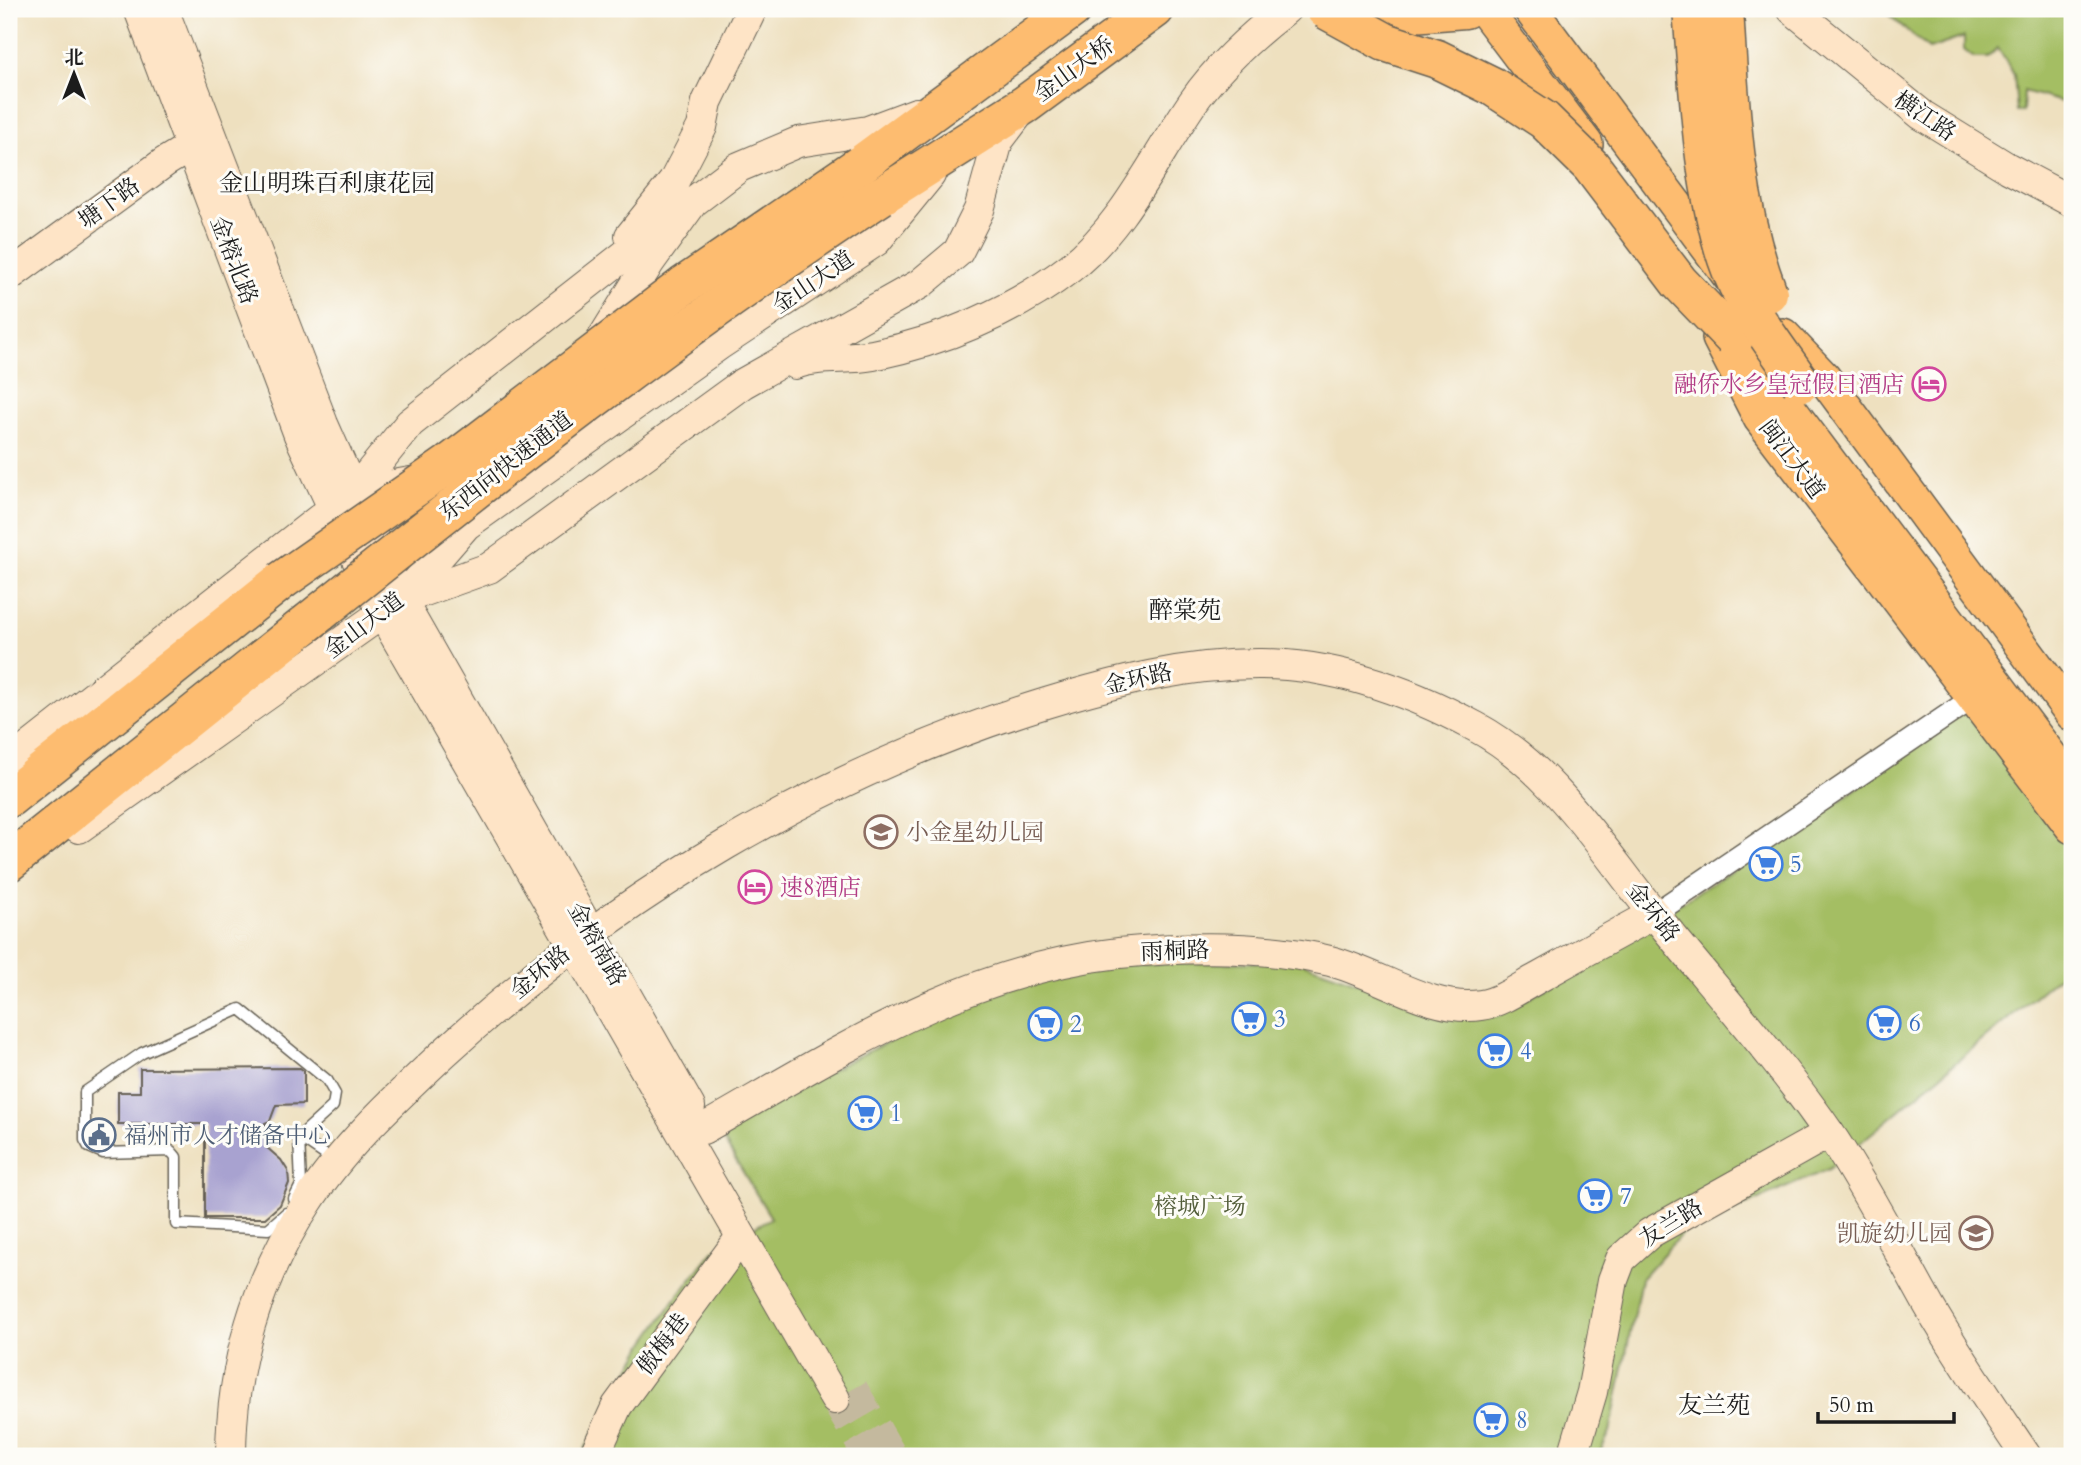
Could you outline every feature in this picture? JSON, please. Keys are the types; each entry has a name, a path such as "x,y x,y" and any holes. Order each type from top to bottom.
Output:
{"highway":[{"name":"东西向快速通道","path":"9,862 469,493 704,315 870,181 945,101 1072,9"},
{"name":"金山大桥","path":"1026,104 1155,9"},
{"path":"1325,9 1385,42 1437,59 1492,86 1544,120 1591,166 1679,282 1734,339 2058,732"},
{"path":"1334,9 1384,15 1465,9"},
{"path":"1667,9 1683,187 1703,270 1734,339"},
{"path":"1692,9 1708,186 1728,261 1757,321 2058,732 2072,789"},
{"path":"1724,9 1737,182 1754,256 1801,383"},
{"name":"东西向快速通道","path":"9,798 281,581 449,464 694,278 870,181 964,143 1026,104"}],"main road":[{"name":"金榕北路","path":"139,9 201,139"},
{"name":"金榕北路","path":"163,9 201,139 299,435 343,501"},
{"path":"599,274 674,181 702,127 707,102 752,9"},
{"path":"742,384 804,361 860,357 903,349 973,325 1071,267 1098,240 1126,204 1194,100 1225,61 1286,9"},
{"name":"闽江大道","path":"1485,9 1692,286 1760,418 2072,828"},
{"path":"1530,9 1718,265 1824,378 2058,732"},
{"name":"横江路","path":"1793,9 1900,101 2008,168 2072,202"},
{"path":"9,763 343,501 410,422 739,167 798,142 869,131 945,101"},
{"path":"391,606 489,568 742,384 920,284 958,252 979,210 998,141 1026,104"},
{"name":"塘下路","path":"9,276 201,139"},
{"name":"金山大道","path":"9,880 391,606 466,525 719,345 876,241 915,189 964,143"},
{"path":"343,501 442,476 551,394 610,330 649,263 693,202"},
{"name":"金榕南路","path":"343,501 391,606 581,940 741,1237 844,1394 703,1129 581,940"},
{"name":"金环路","path":"231,1456 234,1387 248,1327 288,1234 337,1162 435,1061 581,940 626,906 773,818 927,745 1001,717 1127,680 1193,668 1257,664 1307,666 1356,677 1417,699 1484,731 1528,764 1569,805 1829,1133 1933,1312 2026,1456"},
{"name":"雨桐路","path":"703,1129 914,1011 975,986 1048,966 1141,951 1256,951 1328,961 1371,974 1438,1003 1476,1006 1503,997 1654,914"},
{"name":"友兰路","path":"1573,1456 1595,1382 1611,1288 1621,1259 1650,1233 1829,1133"},
{"name":"傲梅巷","path":"594,1456 617,1406 741,1237"}],"street":[{"path":"1654,914 1973,698"}],"lane":[{"path":"240,1009 327,1080 335,1094 333,1106 299,1137 300,1185 287,1213 278,1222 268,1229 186,1227 176,1224 176,1157 171,1151 103,1153 89,1147 85,1140 85,1092 142,1053 240,1009"},
{"path":"299,1137 337,1162"}],"green space":[{"path":"1882,9 2072,9 2072,105 2024,91 2023,112 2017,111 2014,75 1998,48 1987,58 1974,58 1964,50 1964,37 1929,49"},
{"name":"榕城广场","path":"1982,697 2072,819 2072,965 1829,1169 1683,1232 1641,1279 1610,1432 1598,1456 581,1456 644,1344 714,1250 771,1218 720,1134 846,1062 983,997 1097,964 1300,962 1415,1002 1498,1017 1816,818"}],"building":[{"path":"300,1068 304,1071 304,1104 276,1105 270,1121 265,1123 265,1146 281,1160 288,1171 289,1183 280,1205 265,1218 205,1218 205,1124 118,1124 118,1092 140,1092 140,1069"}],"tunnel":[{"path":"853,1389 892,1456"},
{"path":"835,1399 868,1456"}],"place":[{"name":"融侨水乡皇冠假日酒店","path":"1929,384"},
{"name":"小金星幼儿园","path":"881,832"},
{"name":"5","path":"1766,864"},
{"name":"速8酒店","path":"755,887"},
{"name":"3","path":"1249,1019"},
{"name":"6","path":"1884,1023"},
{"name":"2","path":"1045,1024"},
{"name":"4","path":"1495,1051"},
{"name":"1","path":"865,1113"},
{"name":"福州市人才储备中心","path":"99,1135"},
{"name":"7","path":"1595,1196"},
{"name":"凯旋幼儿园","path":"1976,1233"},
{"name":"8","path":"1491,1420"}],"district":[{"name":"金山明珠百利康花园","path":"327,183"},
{"name":"醉棠苑","path":"1185,610"},
{"name":"友兰苑","path":"1714,1405"}]}
